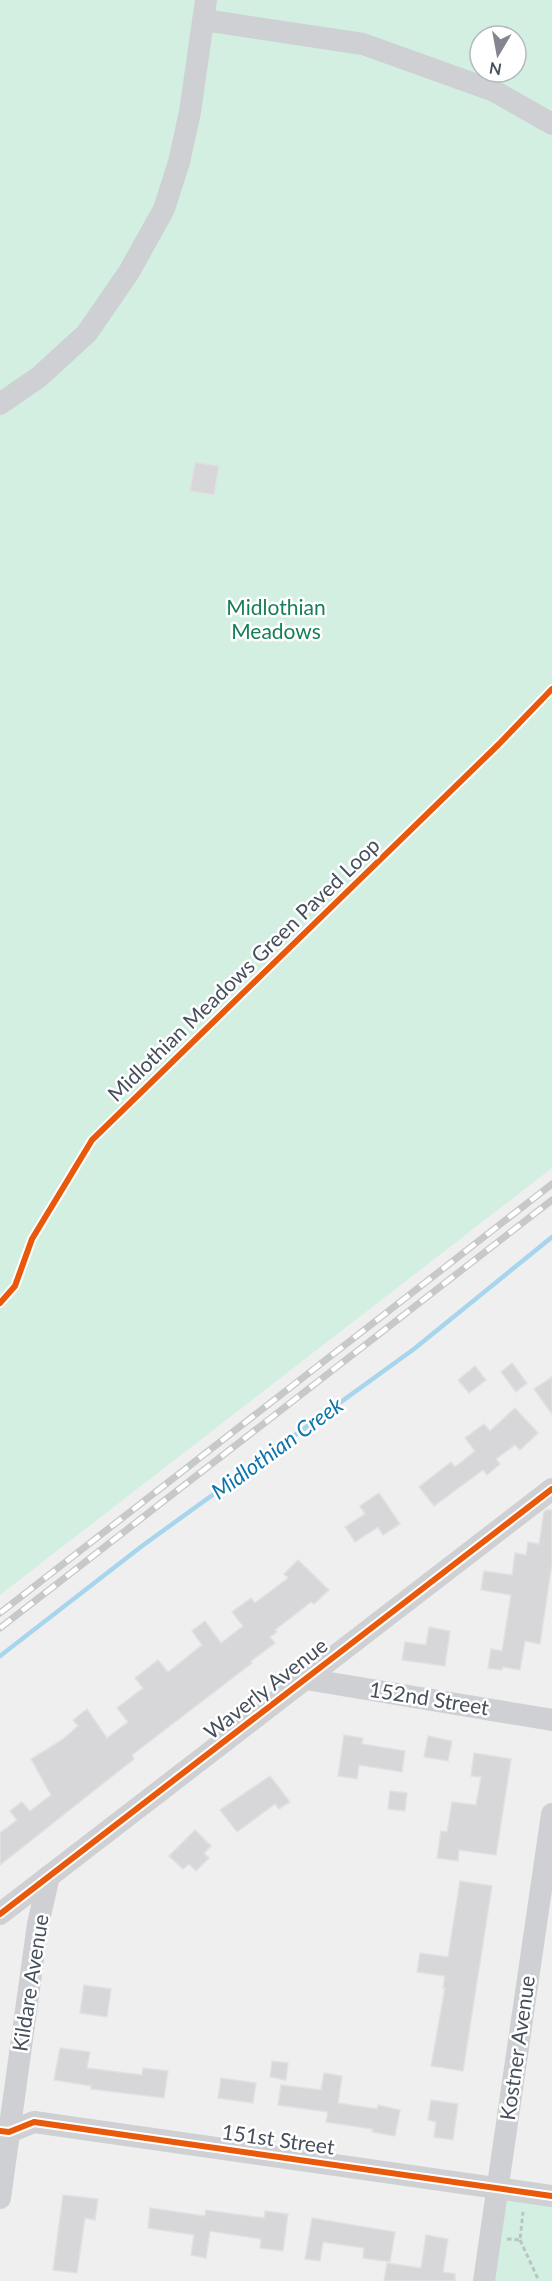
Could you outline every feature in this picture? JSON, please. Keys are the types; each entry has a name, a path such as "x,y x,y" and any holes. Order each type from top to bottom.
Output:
{"street":[{"path":"0,404 39,377 87,333 129,272 164,209 180,162 205,10 363,44 494,91 552,124"},
{"name":"Waverly Avenue","path":"0,1914 552,1489"},
{"name":"152nd Street","path":"306,1679 552,1720"},
{"name":"Kostner Avenue","path":"484,2281 552,1814"},
{"name":"Kildare Avenue","path":"0,2198 5,2131 38,1924 49,1876"},
{"name":"151st Street","path":"5,2131 34,2122 552,2196"}],"path":[{"path":"525,2192 519,2240 539,2281"},
{"path":"490,2236 519,2240"}],"green space":[{"name":"Midlothian Meadows","path":"0,0 552,0 552,1168 0,1595"},
{"path":"497,2187 552,2196 552,2281 484,2281"}],"building":[{"path":"195,462 219,466 214,495 190,491"},
{"path":"512,1363 527,1383 516,1392 501,1372"},
{"path":"475,1366 486,1380 469,1393 458,1380"},
{"path":"552,1377 552,1414 534,1389"},
{"path":"515,1408 538,1433 520,1450 515,1445 496,1459 500,1464 487,1475 483,1470 434,1506 419,1487 451,1462 455,1467 475,1451 465,1438 484,1424 490,1431"},
{"path":"379,1493 400,1524 383,1535 378,1527 355,1542 345,1527 365,1514 360,1506"},
{"path":"552,1510 552,1563 540,1644 525,1641 520,1670 503,1667 502,1670 488,1668 491,1649 502,1651 511,1595 481,1590 484,1571 512,1575 515,1553 526,1555 528,1542 539,1544 544,1512"},
{"path":"298,1560 329,1590 314,1604 311,1602 275,1630 277,1632 270,1637 275,1643 251,1661 252,1663 132,1755 134,1759 0,1865 0,1833 17,1820 10,1811 22,1802 30,1811 51,1795 31,1759 62,1740 78,1726 73,1720 87,1709 107,1738 128,1722 117,1708 143,1688 135,1678 158,1660 168,1672 202,1645 192,1631 205,1621 221,1643 243,1626 232,1612 251,1598 255,1603 288,1578 284,1574"},
{"path":"429,1627 450,1631 445,1666 402,1660 405,1642 426,1645"},
{"path":"344,1735 363,1738 362,1744 405,1751 402,1772 359,1765 357,1779 338,1776"},
{"path":"428,1736 452,1741 448,1761 424,1757"},
{"path":"474,1753 511,1759 496,1855 459,1850 458,1861 437,1858 441,1831 447,1832 452,1802 476,1805 481,1777 471,1776"},
{"path":"270,1776 290,1802 279,1809 275,1804 237,1832 220,1810"},
{"path":"390,1791 407,1793 405,1811 388,1809"},
{"path":"195,1830 211,1846 204,1853 209,1858 196,1871 189,1864 183,1869 169,1856"},
{"path":"460,1881 492,1886 463,2071 431,2066 445,1988 443,1988 445,1976 417,1972 420,1953 448,1957"},
{"path":"84,1985 111,1989 107,2017 80,2013"},
{"path":"60,2048 90,2052 87,2068 142,2075 143,2068 168,2071 164,2098 91,2089 91,2086 54,2080"},
{"path":"272,2061 288,2063 286,2080 270,2077"},
{"path":"324,2073 342,2076 338,2103 377,2109 378,2105 400,2110 395,2136 372,2132 373,2129 326,2122 328,2112 278,2105 281,2085 321,2090"},
{"path":"221,2078 256,2083 253,2103 218,2098"},
{"path":"431,2100 458,2104 453,2140 434,2137 436,2122 428,2120"},
{"path":"63,2195 98,2199 95,2220 85,2218 77,2273 53,2270"},
{"path":"150,2208 205,2216 206,2210 264,2218 265,2211 288,2214 283,2251 260,2248 261,2239 210,2231 206,2258 191,2255 194,2235 148,2228"},
{"path":"312,2218 395,2232 390,2262 363,2258 364,2248 323,2242 320,2261 305,2259"},
{"path":"426,2235 448,2239 443,2272 455,2274 455,2281 384,2281 387,2263 421,2268"}],"waterway":[{"name":"Midlothian Creek","path":"0,1656 142,1546 414,1349 552,1237"}],"railway":[{"path":"0,1613 552,1184"},
{"path":"0,1628 552,1200"}],"cycle path":[{"name":"Midlothian Meadows Green Paved Loop","path":"0,1303 15,1286 32,1239 92,1140 499,744 552,689"},
{"path":"0,1914 552,1489"},
{"path":"0,2131 9,2132 34,2122 552,2196"}]}
